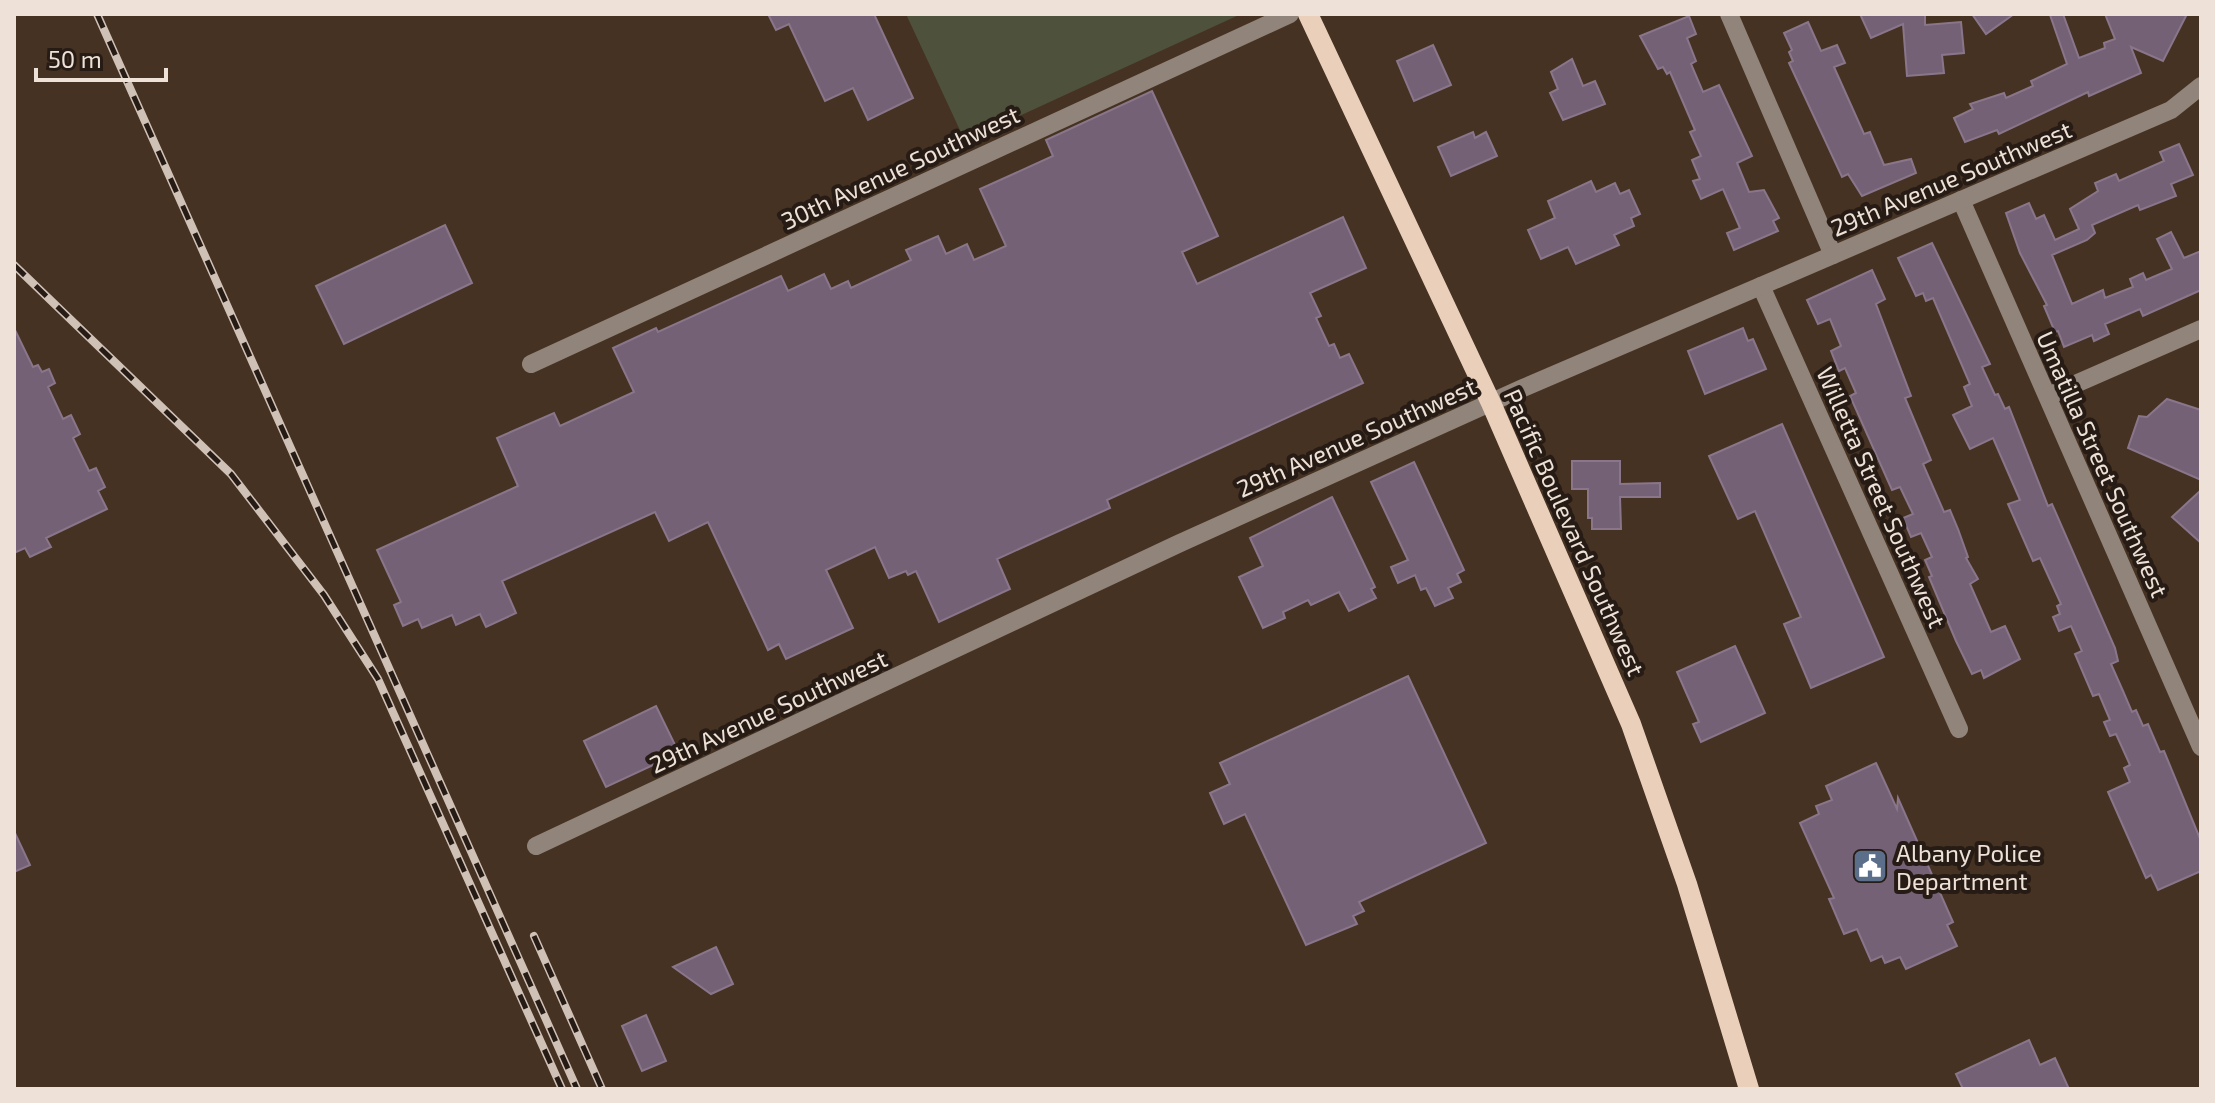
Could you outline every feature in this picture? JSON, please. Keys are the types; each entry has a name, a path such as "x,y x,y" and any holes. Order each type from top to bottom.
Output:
{"main road":[{"name":"Pacific Boulevard Southwest","path":"1308,14 1491,403 1631,724 1687,884 1749,1089"}],"street":[{"name":"30th Avenue Southwest","path":"531,364 1290,14"},
{"path":"1729,14 1833,255"},
{"name":"29th Avenue Southwest","path":"536,846 1178,544 1491,403 2171,110 2201,86"},
{"name":"Umatilla Street Southwest","path":"1961,200 2201,747"},
{"name":"Willetta Street Southwest","path":"1761,286 1959,729"},
{"path":"2048,396 2201,329"}],"green space":[{"path":"906,14 1241,14 965,141"}],"building":[{"path":"768,14 874,14 913,98 868,120 853,88 825,101 789,24 776,30"},
{"path":"1860,14 1925,14 1925,25 1961,22 1964,53 1942,55 1944,73 1907,76 1903,24 1871,38"},
{"path":"1972,14 2014,14 1986,34"},
{"path":"2063,14 2079,58 2105,48 2104,43 2115,39 2105,14 2187,14 2163,61 2131,47 2141,73 2089,96 2088,92 1999,134 1997,130 1965,142 1954,118 1973,109 1970,104 2004,93 2006,98 2033,86 2031,81 2067,64 2050,15"},
{"path":"1689,16 1696,34 1687,38 1696,61 1691,64 1703,92 1719,85 1752,156 1737,163 1749,192 1764,190 1779,218 1773,221 1778,231 1734,250 1727,233 1740,228 1723,189 1701,199 1693,181 1700,179 1692,160 1701,156 1690,132 1695,130 1670,72 1667,74 1663,67 1658,69 1640,36"},
{"path":"1808,22 1821,51 1837,45 1845,63 1834,67 1864,134 1870,132 1884,165 1911,159 1916,173 1862,196 1848,174 1842,177 1789,63 1793,61 1789,52 1792,50 1784,33"},
{"path":"1433,45 1451,85 1414,101 1397,61"},
{"path":"1572,59 1583,86 1595,81 1605,104 1563,120 1550,93 1558,89 1551,72"},
{"path":"1152,91 1218,236 1182,252 1197,284 1343,217 1366,268 1310,293 1321,316 1316,318 1329,346 1334,344 1340,358 1349,354 1363,383 1107,500 1110,508 997,559 1010,589 939,622 916,571 908,575 906,571 889,578 875,547 826,570 853,628 786,659 779,644 768,650 708,522 669,541 655,512 502,581 516,613 486,627 480,614 456,625 452,615 422,628 418,619 403,626 394,605 401,602 377,550 518,486 497,438 554,413 560,426 634,392 613,348 656,328 658,332 781,276 788,291 824,274 831,289 848,281 851,288 911,260 906,250 938,236 946,254 967,244 974,260 1006,246 980,189 1053,156 1046,140"},
{"path":"1473,132 1475,138 1486,132 1497,156 1451,176 1438,147"},
{"path":"2179,144 2193,175 2171,184 2176,196 2140,210 2138,205 2092,225 2095,233 2087,240 2052,255 2072,304 2103,290 2105,298 2133,287 2130,279 2143,273 2146,280 2172,269 2157,239 2171,232 2184,258 2201,251 2201,290 2143,316 2140,309 2105,324 2109,334 2094,341 2092,335 2064,347 2044,306 2047,305 2020,253 2006,213 2029,203 2036,219 2044,215 2055,240 2079,229 2070,209 2098,191 2095,183 2116,174 2119,181 2164,161 2160,152"},
{"path":"1591,181 1596,192 1615,183 1620,194 1629,190 1640,214 1631,218 1634,226 1614,235 1619,245 1576,264 1568,247 1541,259 1528,230 1555,218 1548,201"},
{"path":"445,225 472,283 344,344 316,286"},
{"path":"1932,243 1990,364 1982,367 1995,395 1998,394 2005,409 2009,407 2048,506 2052,504 2115,648 2118,661 2111,664 2132,712 2136,710 2143,726 2148,724 2160,752 2164,751 2201,841 2201,871 2158,890 2151,875 2146,878 2108,792 2130,782 2124,768 2130,765 2116,734 2110,736 2104,722 2110,720 2099,694 2093,696 2075,654 2082,651 2071,626 2059,631 2053,617 2060,614 2057,606 2061,604 2040,558 2033,561 2008,504 2020,500 1993,438 1970,449 1953,415 1972,406 1964,387 1970,384 1933,298 1926,301 1923,293 1916,296 1898,258"},
{"path":"1872,270 1885,299 1876,304 1911,396 1905,398 1931,460 1923,464 1944,512 1950,510 1958,529 1966,558 1978,579 1970,584 1991,632 2005,626 2020,659 1984,678 1981,670 1972,674 1956,641 1929,577 1932,576 1925,560 1932,557 1921,533 1911,537 1903,518 1913,514 1900,487 1892,490 1850,396 1856,393 1845,368 1839,371 1831,351 1841,346 1830,319 1818,324 1807,300"},
{"path":"14,328 33,367 38,365 42,372 49,369 55,383 48,387 63,419 71,415 80,434 73,438 89,471 96,468 105,487 98,491 107,509 46,538 51,547 30,557 25,548 14,553"},
{"path":"1743,328 1748,341 1753,339 1766,369 1705,394 1688,351"},
{"path":"2167,399 2201,410 2201,480 2128,448 2139,416 2147,417"},
{"path":"1782,424 1884,657 1811,688 1784,624 1801,617 1755,511 1738,519 1709,456"},
{"path":"1572,461 1620,461 1620,484 1660,483 1660,497 1620,497 1621,529 1592,529 1592,518 1588,518 1588,489 1572,489"},
{"path":"1414,462 1464,570 1457,574 1461,582 1448,588 1453,598 1435,606 1426,588 1421,590 1415,575 1398,583 1391,567 1408,560 1371,482"},
{"path":"2201,490 2201,543 2172,517"},
{"path":"1332,497 1375,587 1371,589 1376,598 1349,611 1339,592 1311,605 1308,600 1283,612 1285,618 1263,628 1239,577 1263,566 1250,538"},
{"path":"1735,646 1765,713 1701,742 1693,724 1699,722 1677,672"},
{"path":"1408,676 1486,843 1359,902 1364,911 1353,916 1357,924 1306,945 1245,814 1224,824 1210,793 1230,784 1220,763"},
{"path":"656,706 679,753 606,787 584,741"},
{"name":"Albany Police Department","path":"1876,763 1897,809 1898,798 1953,922 1947,925 1957,946 1906,969 1900,957 1885,963 1882,956 1871,961 1857,929 1844,934 1829,899 1834,898 1800,823 1819,814 1816,806 1832,800 1826,786"},
{"path":"14,831 30,865 14,872"},
{"path":"716,947 733,984 711,994 673,967"},
{"path":"646,1015 666,1061 642,1071 622,1026"},
{"path":"2029,1040 2040,1065 2055,1058 2069,1089 1963,1089 1956,1074"}],"railway":[{"path":"97,14 577,1089"},
{"path":"14,265 231,474 324,595 378,679 562,1089"},
{"path":"534,936 602,1089"}],"place":[{"name":"Albany Police Department","path":"1870,866"}]}
